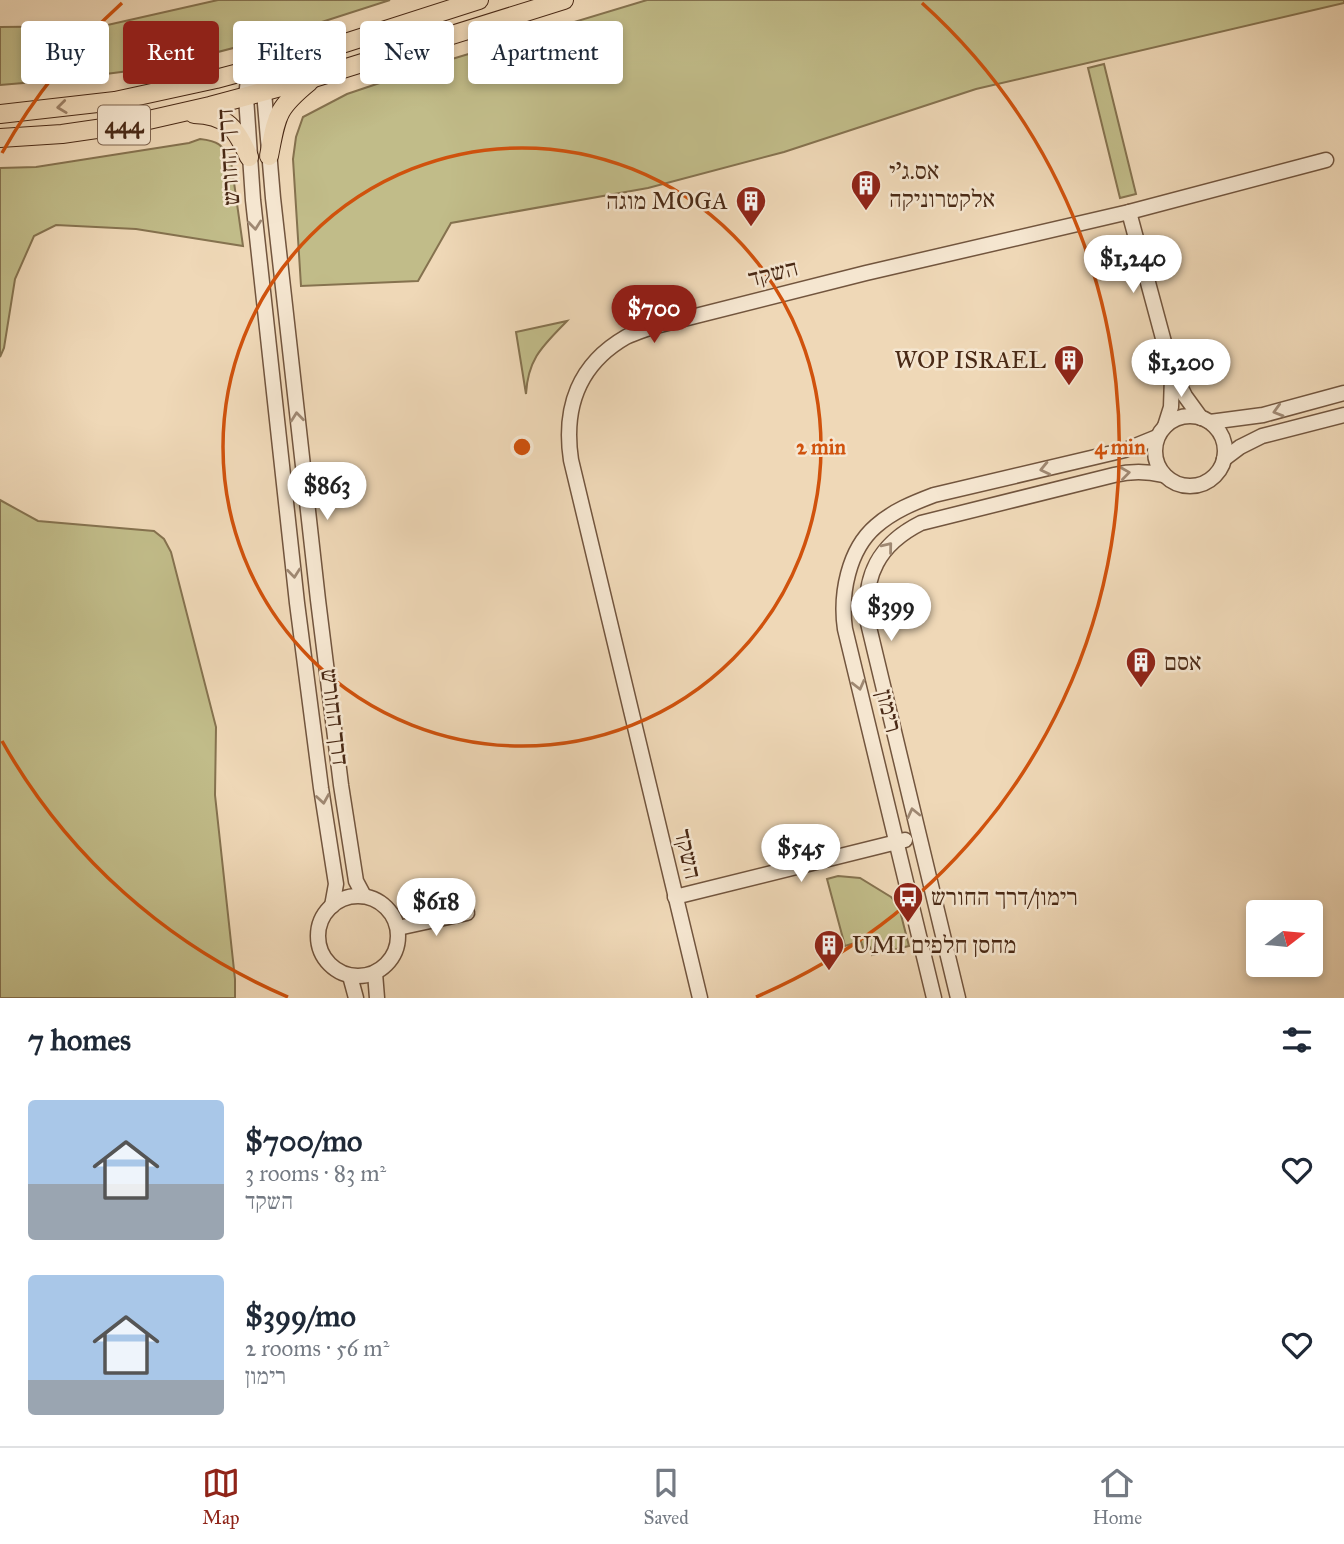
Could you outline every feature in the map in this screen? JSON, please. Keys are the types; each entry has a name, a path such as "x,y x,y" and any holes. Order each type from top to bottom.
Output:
{"main road":[{"name":"444","path":"346,43 479,0"},
{"name":"444","path":"346,68 564,0"},
{"name":"444","path":"0,114 115,101 233,75"},
{"name":"444","path":"0,138 62,134 131,124 293,84"},
{"path":"270,156 278,115 289,99 307,84"},
{"path":"180,113 215,117 228,124 239,136 249,157"}],"street":[{"name":"דרך החורש","path":"252,84 270,156 329,691 356,881 365,896"},
{"name":"דרך החורש","path":"255,95 249,157 297,603 336,884 332,906"},
{"name":"השקד","path":"700,998 570,451 570,411 576,391 590,366 608,349 628,336 661,324 1129,212 1326,160"},
{"path":"1129,212 1177,384 1206,420 1219,430 1225,445 1223,465 1207,483 1196,487 1184,487 1172,482 1163,475 1155,456 1154,447 1171,407 1171,369"},
{"path":"1161,431 1172,421 1182,417 1192,416 1206,420 1263,415 1344,393"},
{"path":"1224,459 1262,436 1344,415"},
{"name":"רימון","path":"934,998 842,610 847,575 862,542 873,528 913,502 1125,450 1161,431"},
{"name":"רימון","path":"958,998 868,623 866,606 870,577 886,547 907,530 941,517 1131,471 1148,471 1163,475"},
{"path":"675,897 919,837"},
{"path":"365,896 376,900 394,916 399,942 386,966 375,973 350,976 328,963 321,952 319,927 324,915 342,899 365,896"},
{"path":"398,928 467,913"},
{"path":"375,973 377,998"},
{"path":"350,976 356,998"}],"shaded area":[{"path":"218,0 390,0 325,21 233,21 233,48 219,52 219,21 125,21"},
{"path":"647,0 1344,0 1344,3 976,89 784,152 648,188 451,223 418,281 301,286 293,159 296,137 303,117 347,94 377,84 454,84 454,58 468,54 468,84 623,84 623,21 578,21"},
{"path":"123,21 123,72 109,74 109,25"},
{"path":"0,27 21,27 21,83 0,85"},
{"path":"1104,64 1136,194 1120,198 1088,68"},
{"path":"200,139 219,144 231,161 243,246 136,229 56,225 34,236 15,279 4,348 0,357 0,168 36,167"},
{"path":"567,321 538,353 530,371 526,394 516,332"},
{"path":"0,500 38,521 154,531 164,539 171,552 216,727 215,795 235,998 0,998"},
{"path":"838,876 860,878 891,897 899,907 909,946 872,955 870,947 863,948 861,941 845,946 827,879"}],"place":[{"name":"אס.ג'י אלקטרוניקה","path":"866,212"},
{"name":"מוגה MOGA","path":"751,228"},
{"name":"WOP ISRAEL","path":"1069,387"},
{"name":"אסם","path":"1141,689"},
{"name":"רימון/דרך החורש","path":"908,924"},
{"name":"UMI מחסן חלפים","path":"829,972"}]}
